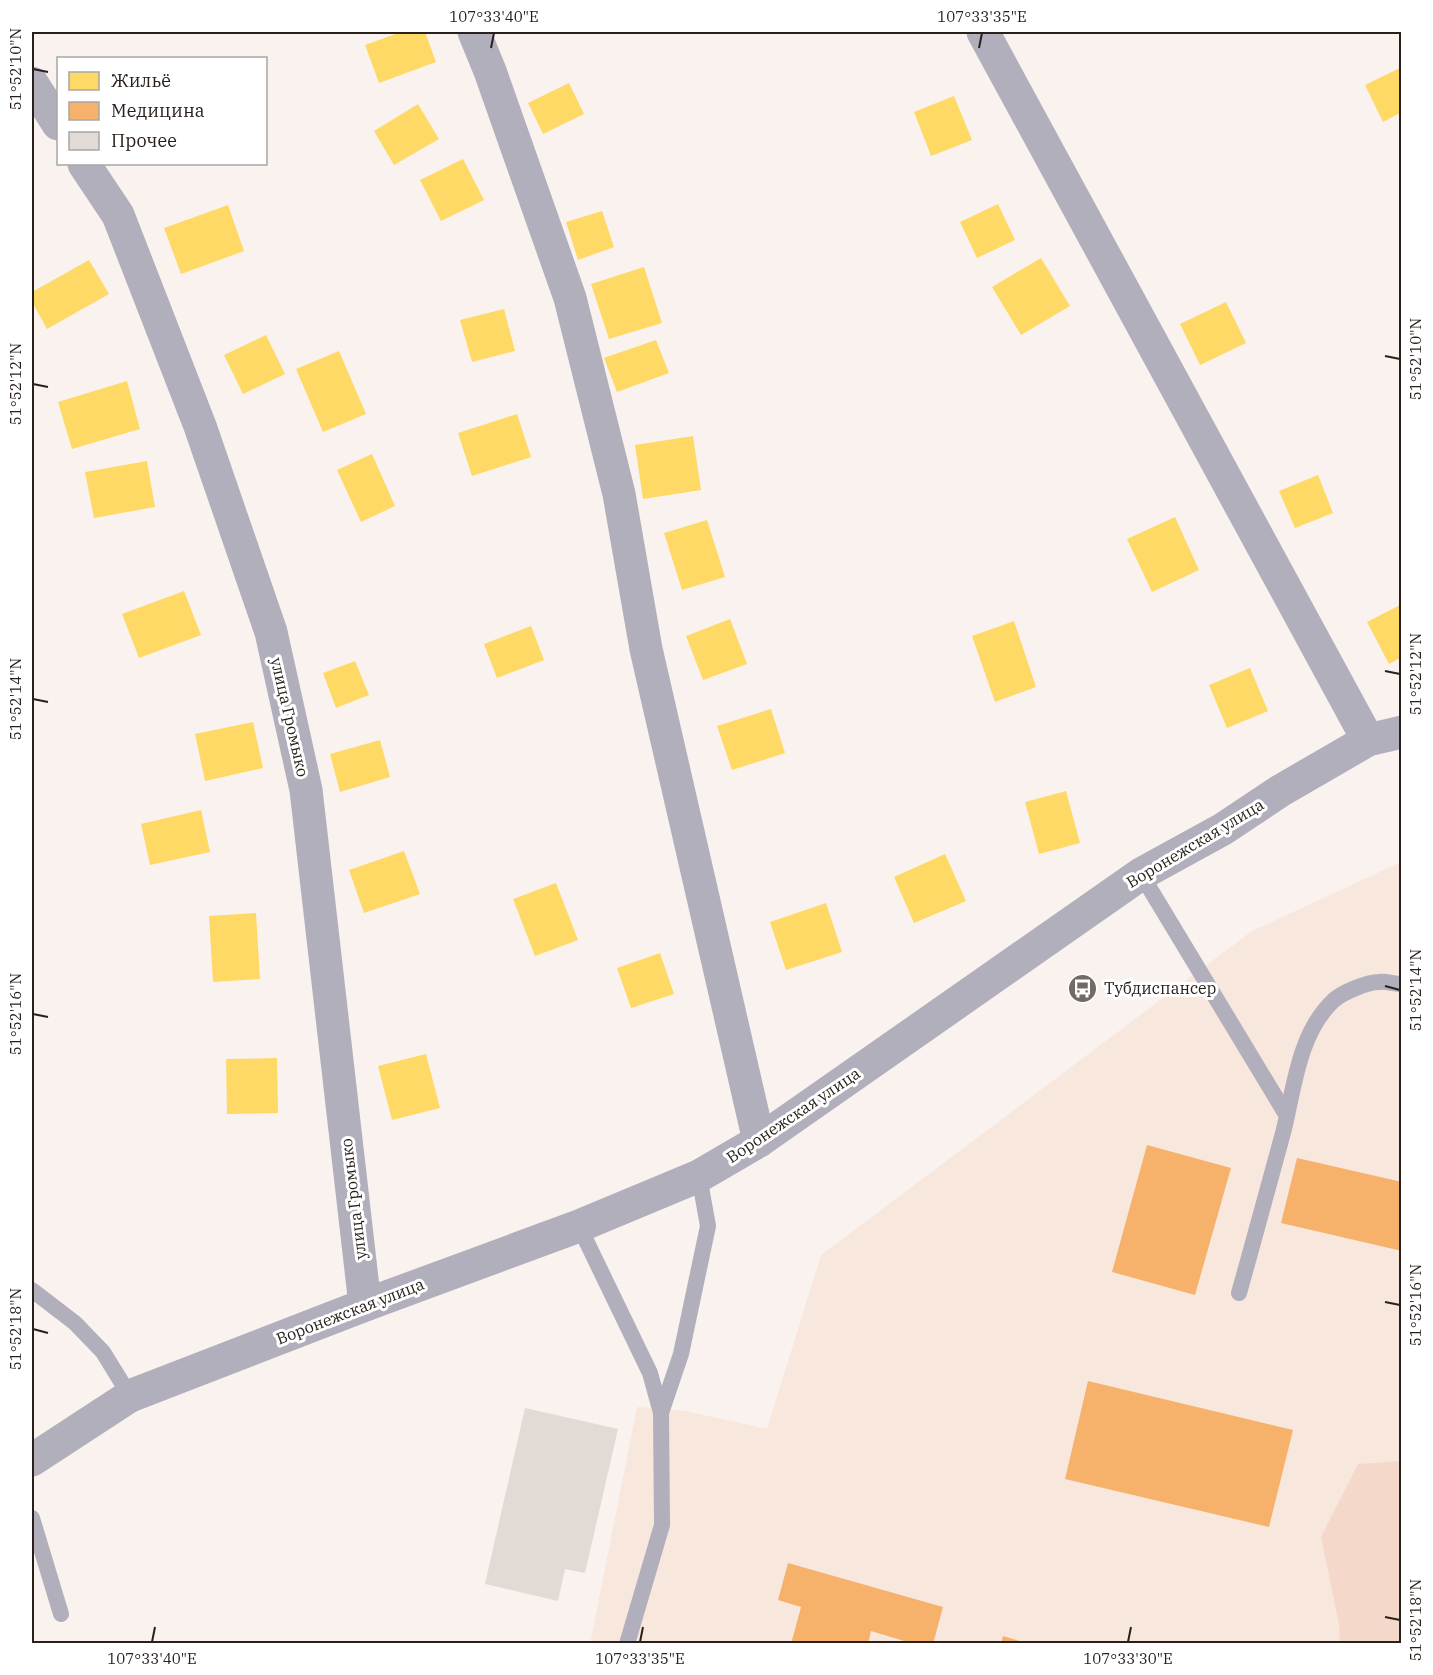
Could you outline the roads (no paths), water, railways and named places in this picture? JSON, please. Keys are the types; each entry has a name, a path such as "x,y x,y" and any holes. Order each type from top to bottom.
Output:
{"street":[{"path":"474,32 494,82 573,310 619,494 646,649 759,1141"},
{"path":"982,32 1368,740"},
{"path":"32,83 57,122"},
{"name":"улица Громыко","path":"85,165 118,215 200,426 270,632 306,790 365,1305"},
{"name":"Воронежская улица","path":"32,1460 130,1396 365,1305 579,1226 699,1176 759,1141 1141,874 1222,829 1280,791 1368,740 1401,732"}],"lane":[{"path":"1141,874 1287,1116"},
{"path":"1239,1293 1303,1049 1317,1022 1333,1001 1351,990 1378,982 1401,984"},
{"path":"662,1413 681,1354 708,1226 699,1176"},
{"path":"579,1226 650,1373 662,1413 662,1525 627,1644"},
{"path":"32,1290 75,1323 103,1352 130,1396"},
{"path":"32,1518 62,1614"}],"place":[{"name":"Тубдиспансер","path":"1083,988"}]}
